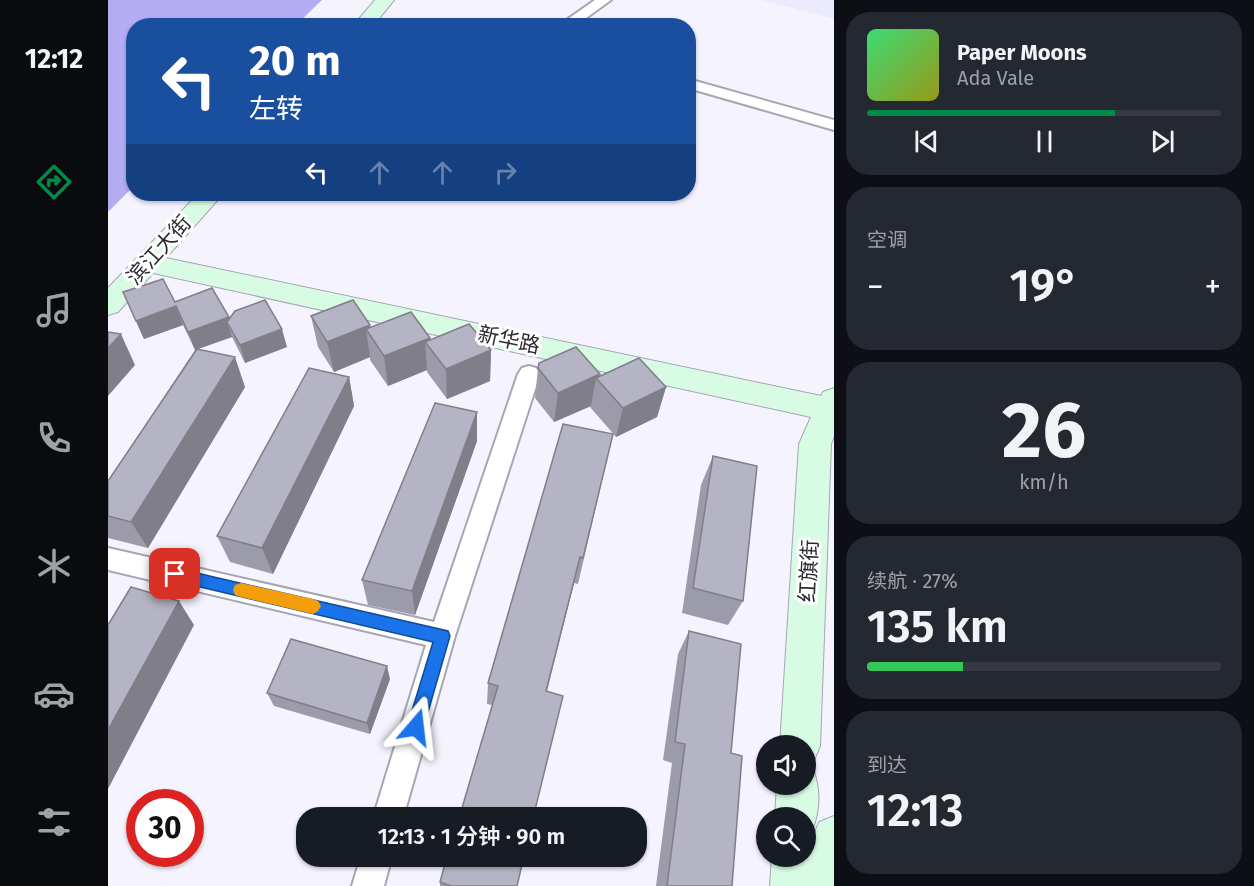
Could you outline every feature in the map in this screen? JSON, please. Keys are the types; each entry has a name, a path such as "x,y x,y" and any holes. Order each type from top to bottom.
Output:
{"main road":[{"path":"369,18 385,0"},
{"name":"滨江大街","path":"108,305 205,201"},
{"name":"新华路","path":"148,262 833,410"},
{"name":"红旗街","path":"801,735 815,444 833,410"},
{"path":"833,886 834,837"},
{"path":"792,886 793,867"}],"street":[{"path":"577,18 604,0"},
{"path":"696,86 834,125"},
{"path":"391,807 442,636 529,374"},
{"path":"108,559 442,636"},
{"path":"368,886 374,867"}],"shaded area":[{"path":"108,0 322,0 303,18 126,18 126,194 108,212"},
{"path":"761,0 834,0 834,19"}],"building":[{"path":"163,279 175,302 212,288 229,317 188,332 176,306 136,321 123,292"},
{"path":"265,300 282,329 240,345 227,322 235,311"},
{"path":"353,300 370,325 327,342 311,316"},
{"path":"411,312 430,338 384,356 366,329"},
{"path":"469,324 491,350 446,369 425,342"},
{"path":"108,332 121,334 108,348"},
{"path":"576,347 600,374 558,393 538,368 539,363"},
{"path":"197,349 235,357 131,522 108,516 108,481"},
{"path":"639,358 666,387 623,408 596,378"},
{"path":"309,368 349,377 262,548 217,536"},
{"path":"435,403 477,412 412,591 362,580"},
{"path":"563,424 613,434 583,558 580,557 546,691 563,696 536,807 462,807 498,686 488,683"},
{"path":"713,456 757,466 743,601 693,588"},
{"path":"131,587 179,601 108,730 108,625"},
{"path":"689,631 741,644 731,753 742,756 732,886 667,886 685,744 675,742"},
{"path":"291,639 387,666 367,723 267,693"},
{"path":"444,867 521,867 517,886 451,886 440,882"}],"slow traffic":[{"path":"241,590 313,606"}],"route":[{"path":"175,574 442,636 416,727"}]}
